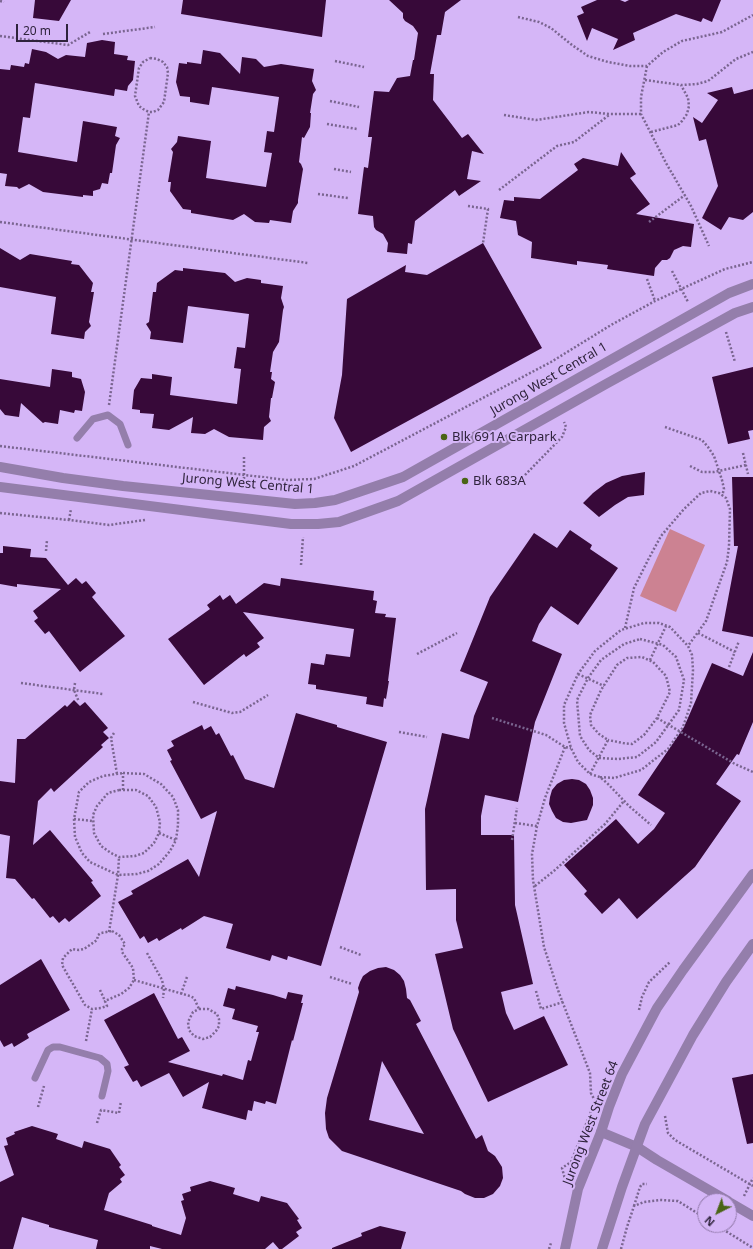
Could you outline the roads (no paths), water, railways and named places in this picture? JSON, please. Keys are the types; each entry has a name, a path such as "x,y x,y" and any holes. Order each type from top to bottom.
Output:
{"street":[{"name":"Jurong West Central 1","path":"0,467 93,482 295,504 315,504 335,500 403,477 729,293 753,284"},
{"path":"0,487 290,524 339,522 398,501 735,313 753,307"},
{"name":"Jurong West Street 64","path":"565,1249 578,1189 622,1074 658,1008 683,970 753,874"},
{"path":"602,1249 645,1124 693,1035 726,982 753,944"},
{"path":"601,1132 637,1147 715,1193"},
{"path":"737,1206 753,1216"}],"lane":[{"path":"77,438 93,419 108,415 120,424 128,445"},
{"path":"35,1078 48,1050 53,1047 60,1047 100,1058 107,1064 108,1071 102,1096"}],"place":[{"name":"Blk 691A Carpark","path":"444,437"},
{"name":"Blk 683A","path":"465,481"}]}
